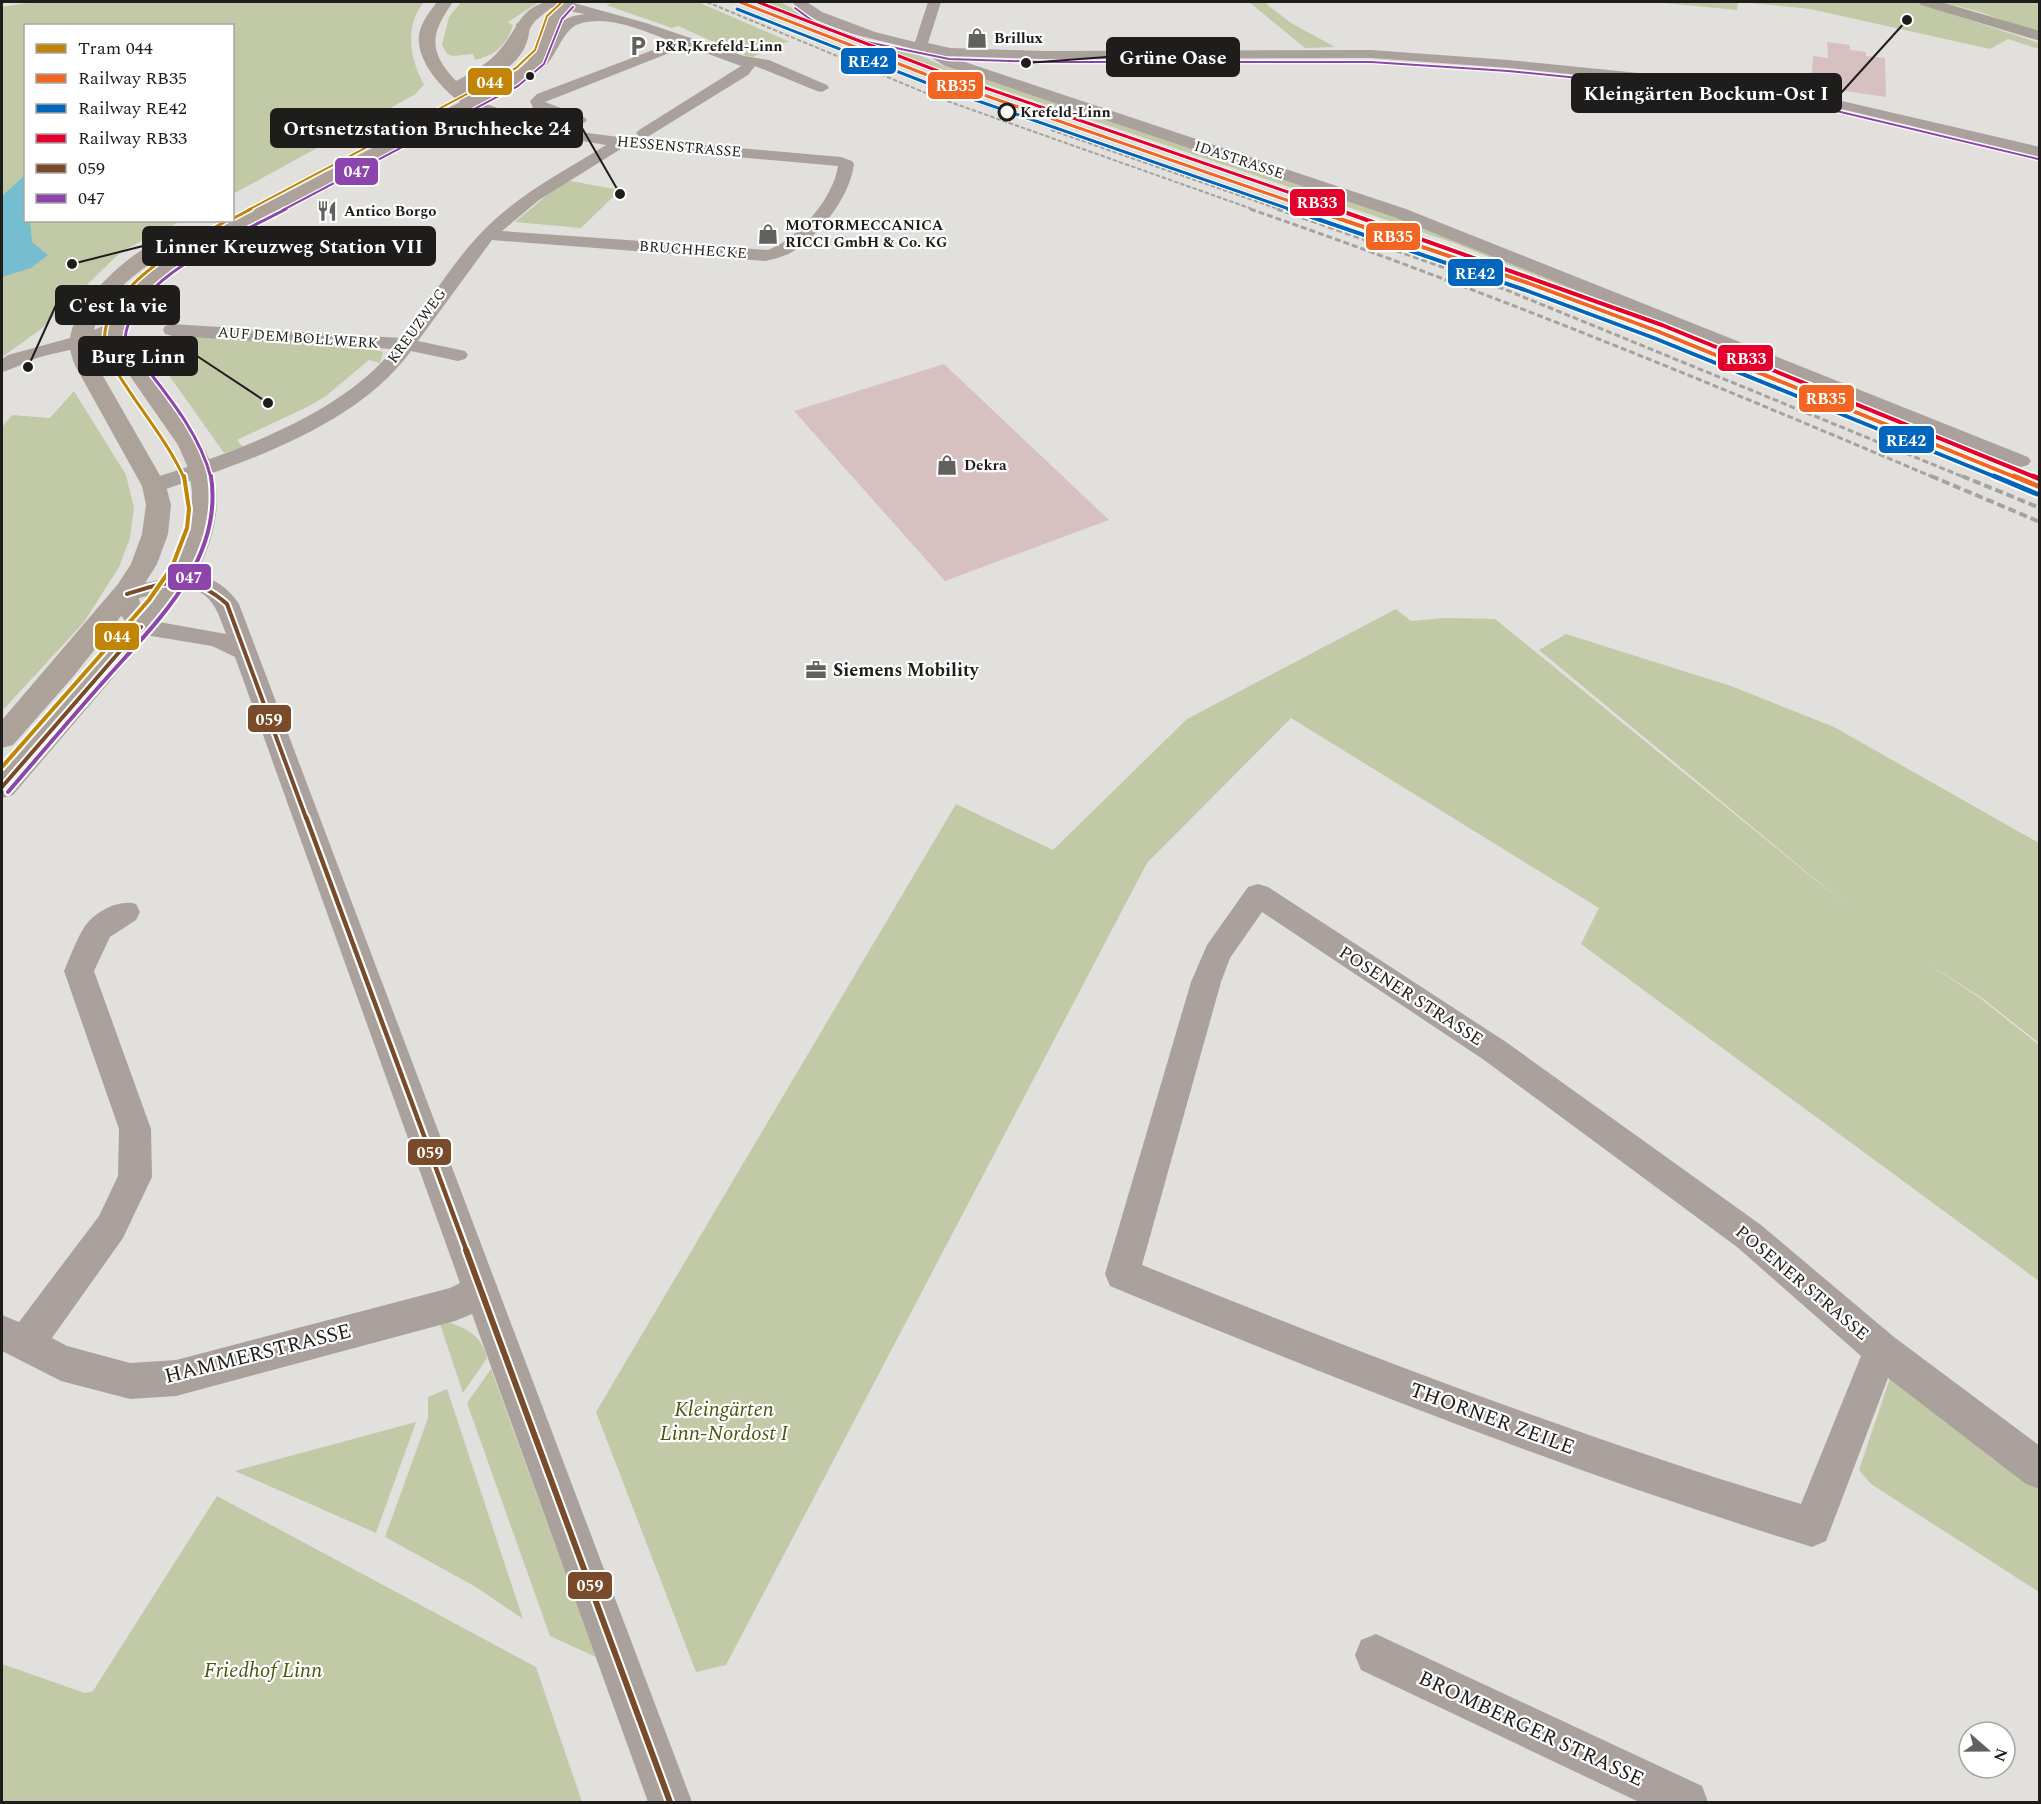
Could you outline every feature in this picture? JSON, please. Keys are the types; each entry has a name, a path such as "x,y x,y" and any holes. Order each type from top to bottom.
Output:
{"highway":[{"path":"1926,2 2040,38"}],"main road":[{"path":"445,2 429,24 426,38 429,56 462,96"},
{"path":"434,100 462,96 481,74 508,51 523,24 557,3"},
{"path":"2,787 141,627 176,583 191,558 203,525 204,492 201,470 190,445 118,343 117,327 135,297 188,253 386,148 462,96 528,69 537,60 555,15 557,3"},
{"path":"429,56 460,63 488,59 508,51"},
{"path":"2,738 65,669 127,594 151,552 158,514 155,485 119,428 89,373 81,351 81,343 89,315 117,279 160,248 206,222"}],"street":[{"path":"799,2 806,9 843,25 925,49 1001,54 1371,54 1518,64 1738,87 1829,102 2040,152"},
{"path":"925,49 921,43 935,2"},
{"path":"557,3 688,41 742,60 764,63 822,88"},
{"path":"528,69 546,60 560,28 565,23 582,18 611,18"},
{"path":"283,202 311,182 459,105 462,96 509,60 520,48 523,40 523,24"},
{"path":"688,41 542,97 537,101 538,105 588,123 644,133 846,156"},
{"name":"IDASTRASSE","path":"925,49 964,69 1400,213 2021,461"},
{"path":"644,133 743,72 748,67 747,63 742,60"},
{"name":"HESSENSTRASSE","path":"462,96 517,122"},
{"name":"HESSENSTRASSE","path":"386,148 404,144 438,127 483,119 517,122 620,143 846,156"},
{"name":"KREUZWEG","path":"155,485 201,470 312,422 357,393 388,367 452,279 488,235 538,193 620,143"},
{"name":"BRUCHHECKE","path":"488,235 773,254 795,242 825,210 846,172 846,156"},
{"path":"2,366 40,352 81,343 117,327"},
{"name":"AUF DEM BOLLWERK","path":"172,330 406,344 458,355"},
{"path":"244,652 217,639 141,627 128,606 127,594 176,583 197,582 217,593 227,604 670,1803"},
{"name":"POSENER STRASSE","path":"1122,1274 1206,982 1217,952 1258,895 1495,1052 1730,1222 1881,1350"},
{"path":"14,1338 111,1227 135,1177 135,1129 79,971 99,929 126,912"},
{"name":"THORNER ZEILE","path":"1122,1274 1465,1412 1714,1498 1812,1527 1881,1350"},
{"name":"HAMMERSTRASSE","path":"14,1338 62,1363 130,1381 176,1378 455,1304 482,1290"},
{"path":"1881,1350 2040,1470"},
{"name":"BROMBERGER STRASSE","path":"1376,1656 1686,1803"}],"green space":[{"path":"33,2 424,2 414,21 411,43 415,64 424,85 414,95 234,193 234,24 24,24 24,222 179,222 122,251 40,330 2,357 2,7"},
{"path":"461,2 539,2 508,22 513,25 500,48 475,60 473,54 453,56 447,54 442,45 449,17"},
{"path":"615,2 698,2 790,42 779,43 753,57 743,55 745,53 723,48 725,47 678,26 672,28 606,5"},
{"path":"756,2 780,2 829,26 877,43 912,52 944,66 1375,208 1925,428 1922,430 1454,243 900,55"},
{"path":"1249,2 1264,2 1291,23 1335,47 1305,48"},
{"path":"1654,2 1738,2 1737,10"},
{"path":"1742,2 1915,2 2039,43 2039,49 2008,39 1990,49 1810,9"},
{"path":"1942,2 2039,2 2039,33 1980,12"},
{"path":"565,180 620,190 581,228 515,222"},
{"path":"175,336 369,347 383,352 380,363 369,360 326,396 237,440 243,447 224,453 146,343 162,343"},
{"path":"74,391 126,475 134,508 130,538 119,567 84,622 2,711 2,427 12,415 50,418"},
{"name":"Kleingärten Linn-Nordost I","path":"1396,609 1411,621 1445,618 1495,619 1856,913 1539,650 1566,634 1731,686 1834,727 2039,843 2039,1043 1982,998 1922,960 1980,998 2039,1045 2039,1281 1581,944 1599,908 1291,718 1147,863 726,1665 696,1672 596,1412 956,804 1053,850 1187,719"},
{"path":"446,1321 461,1327 477,1338 487,1358 463,1393 440,1324"},
{"path":"491,1369 596,1657 550,1636 467,1403"},
{"path":"1891,1375 2039,1482 2039,1592 1871,1484 1859,1470"},
{"path":"447,1389 523,1619 476,1587 385,1537 428,1418 428,1397"},
{"path":"416,1422 376,1533 235,1471"},
{"name":"Friedhof Linn","path":"217,1496 536,1667 582,1802 2,1802 2,1664 85,1693 93,1691"}],"water":[{"path":"24,176 24,222 30,222 32,242 48,255 31,268 2,277 2,196"}],"building":[{"path":"1827,42 1850,45 1850,50 1866,52 1866,56 1885,58 1886,97 1811,86 1813,56 1828,58"},
{"name":"Dekra","path":"944,364 1109,520 945,581 794,411"}],"railway":[{"path":"707,2 933,96 1255,210"},
{"path":"810,37 1006,113"},
{"path":"1051,130 1281,210"},
{"path":"1250,209 1509,304 1935,478"},
{"path":"1277,209 1494,285 1966,478"},
{"path":"1931,476 2040,522"},
{"path":"1962,476 2040,508"}],"tram line":[{"name":"044","path":"234,218 516,68 535,50 547,16 562,2"},
{"name":"044","path":"2,767 149,600 172,567 187,528 189,509 184,476 109,359 105,335 111,313 124,293 142,274 187,243 224,222"}],"rail line":[{"name":"RB35","path":"740,2 1033,114 1593,306 2040,487"},
{"name":"RB33","path":"758,2 1048,111 1599,301 1789,375 2040,479"},
{"name":"RE42","path":"737,9 1030,121 1590,313 1783,389 2037,494"}],"transit line":[{"name":"047","path":"8,792 175,599 192,573 206,538 212,502 208,466 193,434 125,340 130,315 159,283 192,259 518,86 544,64 562,19 573,7"},
{"name":"047","path":"795,8 814,22 867,42 949,59 1044,62 1371,62 1508,71 1737,94 1828,109 2038,159"},
{"name":"059","path":"127,594 168,582 191,582 203,586 227,604 670,1802"},
{"name":"059","path":"2,787 141,627"}],"place":[{"name":"Kleingärten Bockum-Ost I","path":"1907,20"},
{"name":"Brillux","path":"977,38"},
{"name":"P&R,Krefeld-Linn","path":"638,46"},
{"name":"Grüne Oase","path":"1026,63"},
{"name":"Krefeld-Linn","path":"1007,112"},
{"name":"Ortsnetzstation Bruchhecke 24","path":"620,194"},
{"name":"Antico Borgo","path":"327,211"},
{"name":"MOTORMECCANICA RICCI GmbH & Co. KG","path":"768,234"},
{"name":"Linner Kreuzweg Station VII","path":"72,264"},
{"name":"C'est la vie","path":"28,367"},
{"name":"Burg Linn","path":"268,403"},
{"name":"Dekra","path":"947,465"},
{"name":"Siemens Mobility","path":"816,670"}]}
